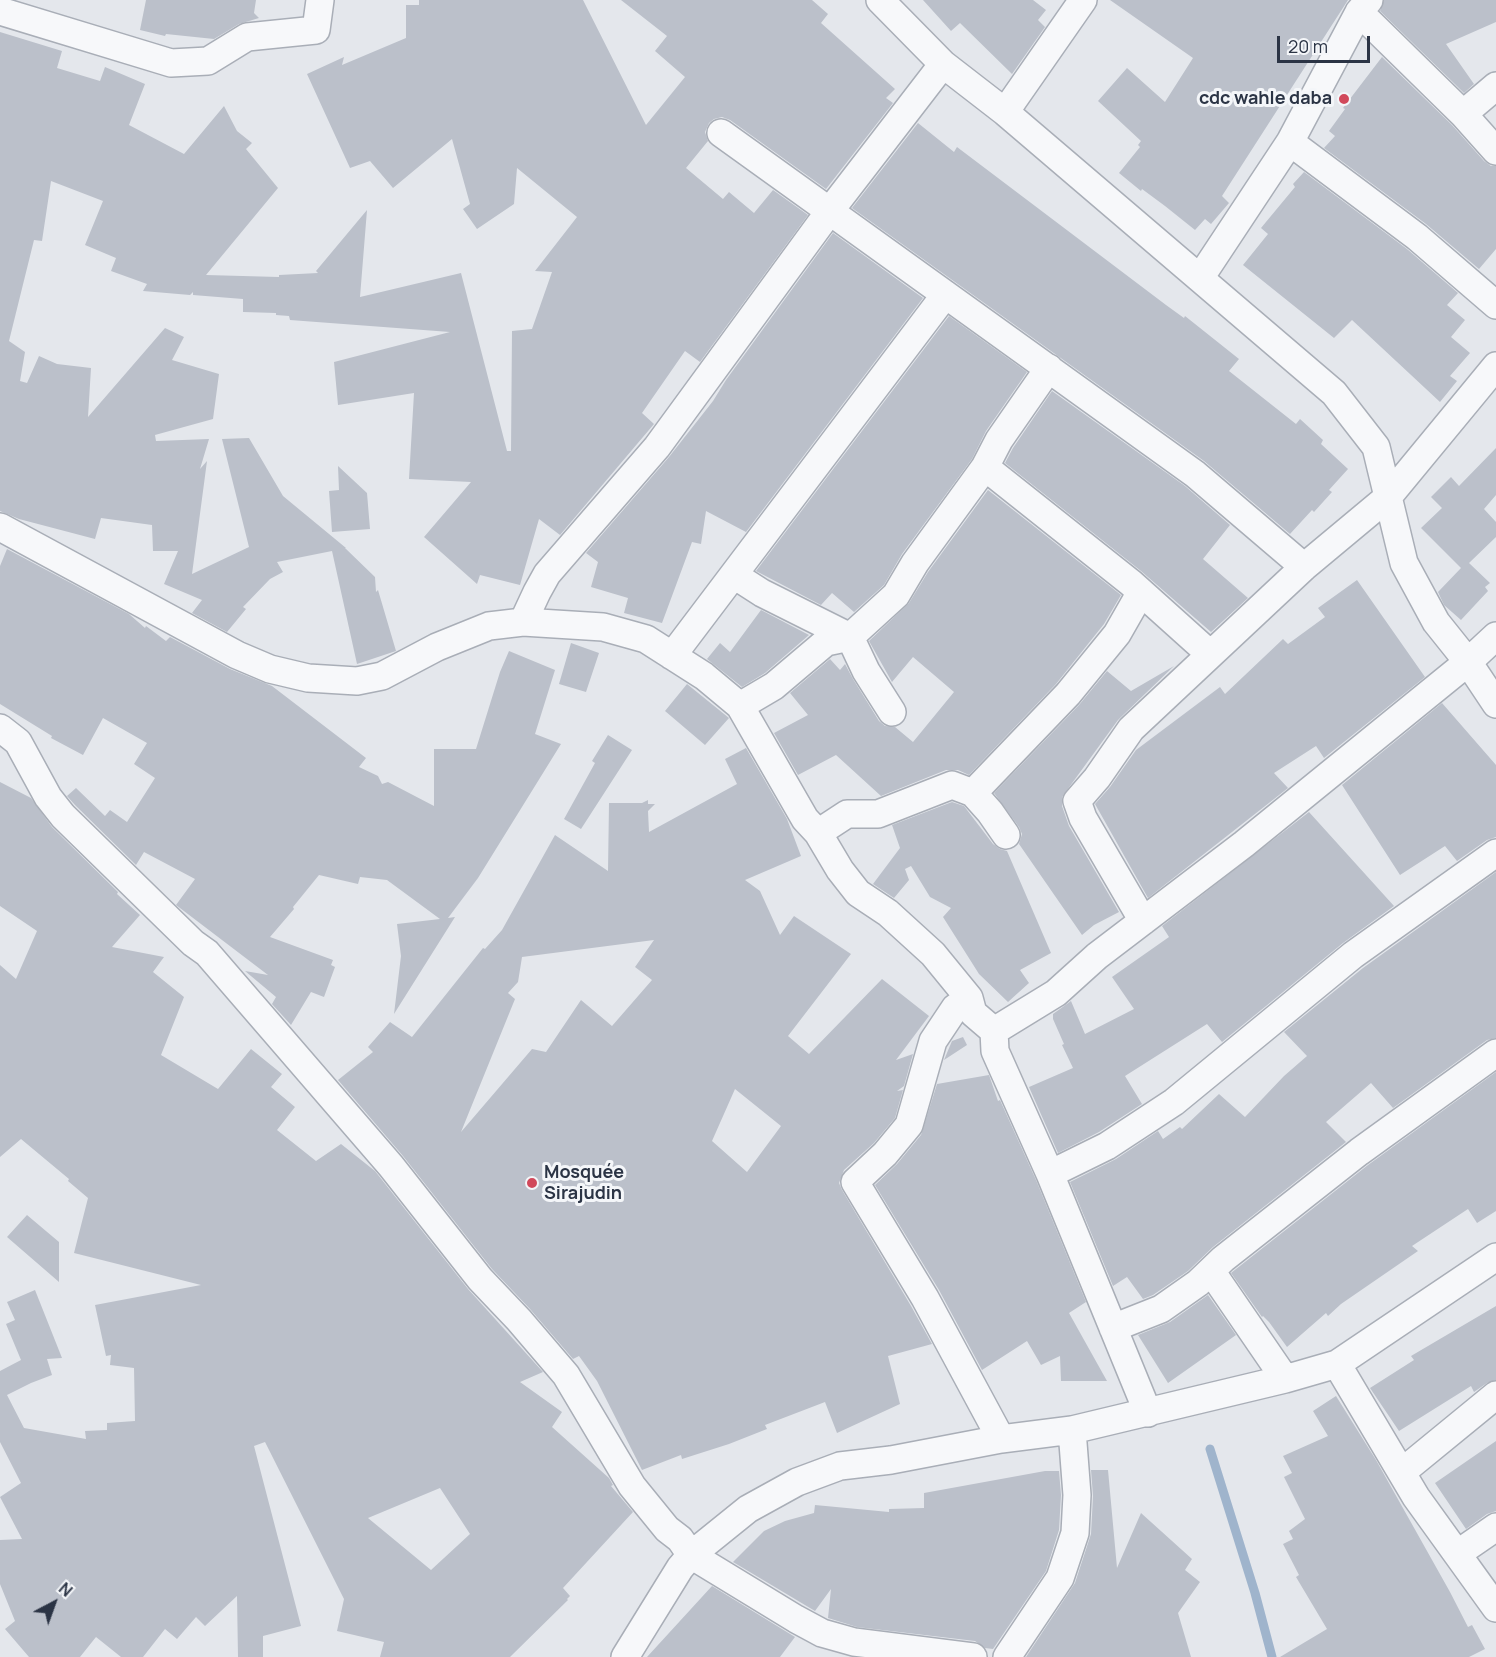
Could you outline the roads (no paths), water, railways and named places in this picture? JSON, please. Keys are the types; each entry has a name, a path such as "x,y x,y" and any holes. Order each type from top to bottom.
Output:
{"street":[{"path":"0,10 171,63 208,61 248,37 316,30 320,0"},
{"path":"880,0 943,64 1005,112 1334,393 1376,447 1404,563 1436,622 1468,662 1496,704"},
{"path":"1005,112 1083,0"},
{"path":"1200,278 1290,142 1364,6 1496,151"},
{"path":"523,622 547,574 657,447 828,212 943,64"},
{"path":"1463,114 1496,86"},
{"path":"721,133 1195,474 1304,567"},
{"path":"1290,142 1417,237 1496,305"},
{"path":"672,656 945,296"},
{"path":"1143,921 1083,818 1077,801 1097,778 1131,729 1304,567 1388,497 1496,366"},
{"path":"740,706 774,686 826,642 850,637 896,595 915,563 985,467 999,440 1049,368"},
{"path":"985,467 1141,592 1210,654"},
{"path":"0,526 237,655 270,669 308,678 357,681 382,675 437,647 489,626 523,622 603,627 646,639 704,676 740,706 805,819 818,833 840,870 858,893 888,913 933,954 969,998 973,1013 994,1031 995,1052 1050,1174 1148,1413"},
{"path":"734,575 762,593 850,637 866,671 892,712"},
{"path":"973,793 1068,694 1117,634 1141,592"},
{"path":"994,1031 1056,993 1097,956 1244,844 1468,662 1496,636"},
{"path":"0,728 18,742 48,797 63,816 207,954 391,1166 480,1279 566,1375 632,1486 667,1529 680,1539 691,1555 822,1633 854,1642 973,1657"},
{"path":"818,833 847,814 878,814 952,785 973,793 1006,835"},
{"path":"1050,1174 1107,1146 1174,1102 1353,955 1496,853"},
{"path":"969,998 955,1008 933,1041 909,1125 885,1154 855,1182 925,1298 1001,1439"},
{"path":"1113,1328 1161,1309 1198,1284 1223,1259 1359,1152 1496,1053"},
{"path":"625,1657 680,1568 691,1555 748,1509 797,1482 840,1466 891,1460 1001,1439 1072,1430 1285,1379 1337,1364 1496,1257"},
{"path":"1211,1271 1285,1379"},
{"path":"1337,1364 1416,1497 1496,1608"},
{"path":"1402,1472 1496,1395"},
{"path":"1007,1657 1060,1578 1075,1533 1077,1495 1072,1430"},
{"path":"1457,1554 1496,1527"}],"waterway":[{"path":"1210,1449 1255,1593 1272,1657"}],"place":[{"name":"cdc wahle daba","path":"1344,99"},
{"name":"Mosquée Sirajudin","path":"532,1183"}]}
